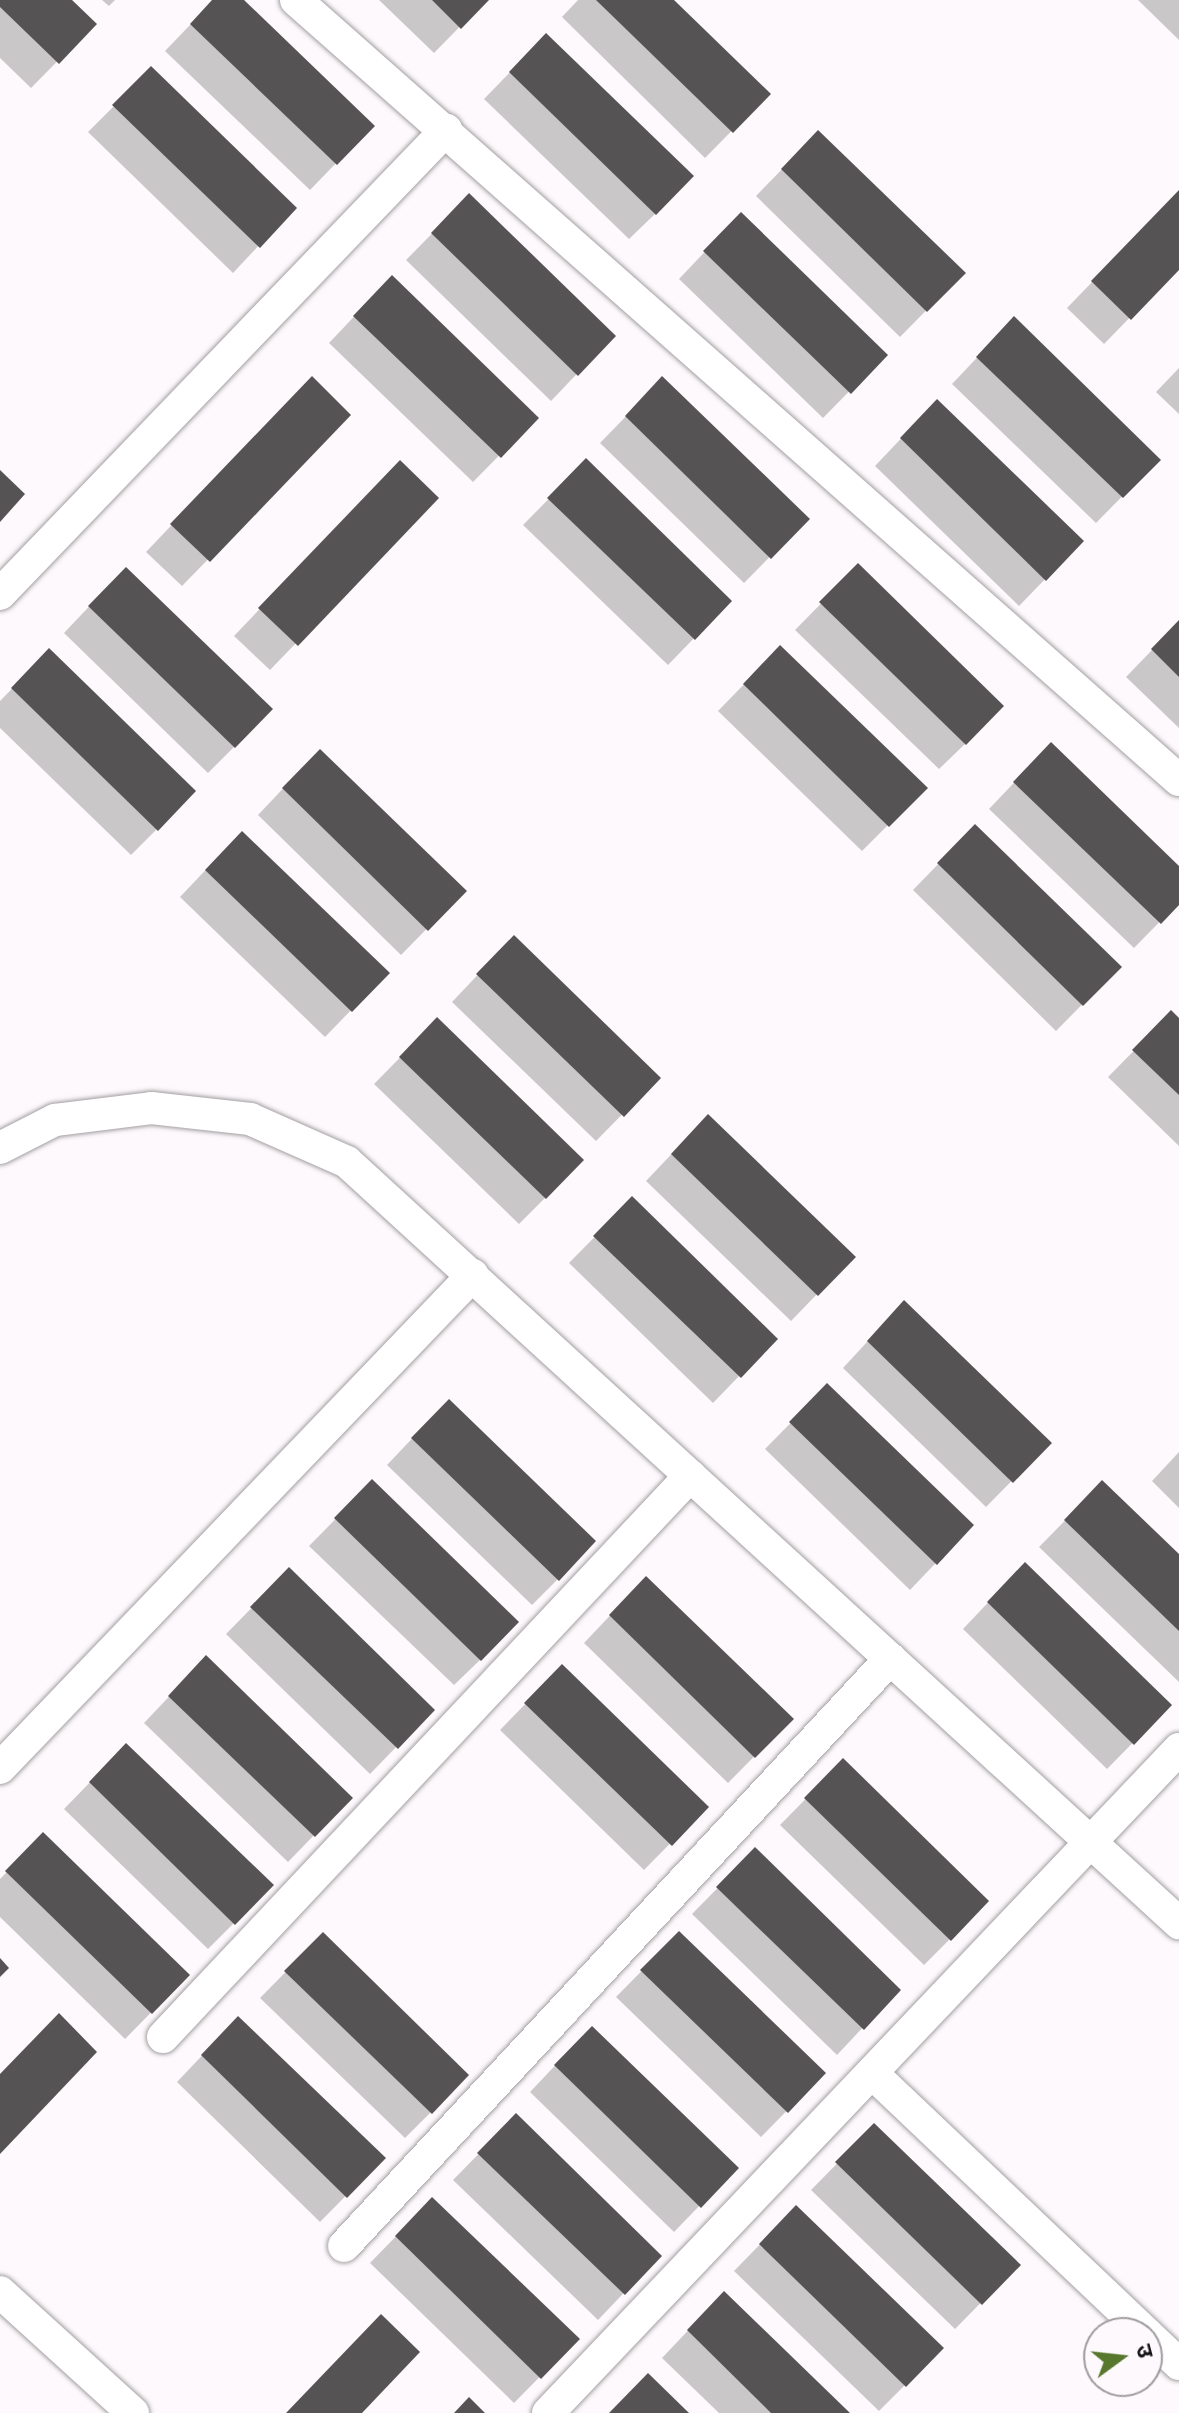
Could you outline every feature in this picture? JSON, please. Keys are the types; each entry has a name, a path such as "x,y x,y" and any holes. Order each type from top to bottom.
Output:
{"lane":[{"path":"296,0 1179,780"},
{"path":"0,594 446,130"},
{"path":"0,1148 55,1120 151,1108 250,1119 347,1162 1179,1923"},
{"path":"0,1768 473,1275"},
{"path":"163,2037 690,1476"},
{"path":"344,2246 890,1659"},
{"path":"548,2413 1179,1749"},
{"path":"872,2073 1130,2317"},
{"path":"0,2292 133,2413"},
{"path":"1163,2348 1179,2364"}],"building":[{"path":"0,0 72,0 97,24 59,64 0,7"},
{"path":"212,0 244,0 375,126 337,165 190,24"},
{"path":"432,0 489,0 461,29"},
{"path":"596,0 674,0 771,94 733,133"},
{"path":"546,33 694,176 656,215 509,72"},
{"path":"151,66 297,208 260,248 112,105"},
{"path":"818,130 966,273 927,312 781,169"},
{"path":"1179,190 1179,270 1131,320 1091,281"},
{"path":"469,193 616,336 578,376 431,233"},
{"path":"741,212 888,355 851,394 703,251"},
{"path":"392,275 539,418 501,458 353,316"},
{"path":"1014,316 1161,460 1123,498 976,357"},
{"path":"312,376 351,415 210,562 170,524"},
{"path":"662,376 810,519 771,559 625,416"},
{"path":"937,399 1084,541 1046,581 900,438"},
{"path":"586,458 732,601 695,640 547,498"},
{"path":"400,460 439,498 298,646 258,608"},
{"path":"0,470 25,494 0,522"},
{"path":"858,563 1004,706 966,745 819,602"},
{"path":"126,567 273,709 235,748 88,606"},
{"path":"1179,620 1179,677 1151,649"},
{"path":"780,645 928,788 889,827 743,684"},
{"path":"49,648 196,791 158,831 11,688"},
{"path":"1051,742 1179,866 1179,905 1161,924 1013,782"},
{"path":"320,749 467,891 428,931 282,788"},
{"path":"975,824 1122,967 1083,1006 937,863"},
{"path":"242,831 390,973 352,1012 205,870"},
{"path":"514,935 661,1078 624,1117 476,974"},
{"path":"1171,1010 1179,1018 1179,1095 1132,1050"},
{"path":"437,1017 584,1160 546,1199 399,1057"},
{"path":"708,1114 856,1257 818,1296 671,1154"},
{"path":"632,1196 778,1339 741,1378 593,1236"},
{"path":"904,1300 1052,1443 1013,1483 867,1341"},
{"path":"827,1383 974,1525 937,1565 789,1422"},
{"path":"449,1399 596,1541 559,1581 411,1438"},
{"path":"372,1479 519,1622 481,1661 334,1518"},
{"path":"1102,1480 1179,1554 1179,1631 1064,1520"},
{"path":"1025,1562 1172,1705 1134,1745 987,1602"},
{"path":"289,1567 435,1710 398,1749 250,1607"},
{"path":"646,1576 794,1719 755,1758 609,1615"},
{"path":"206,1655 353,1798 315,1837 168,1696"},
{"path":"562,1664 709,1807 672,1846 524,1703"},
{"path":"126,1743 274,1885 235,1925 89,1782"},
{"path":"843,1758 989,1901 951,1941 804,1798"},
{"path":"43,1832 190,1975 152,2014 5,1871"},
{"path":"755,1847 901,1990 864,2030 716,1887"},
{"path":"679,1931 826,2073 788,2113 640,1970"},
{"path":"323,1932 469,2075 432,2114 284,1971"},
{"path":"0,1958 9,1968 0,1977"},
{"path":"59,2013 97,2052 0,2154 0,2074"},
{"path":"238,2016 386,2158 347,2198 201,2055"},
{"path":"592,2026 739,2168 701,2208 554,2065"},
{"path":"516,2113 662,2256 625,2295 477,2153"},
{"path":"874,2123 1021,2265 982,2305 835,2162"},
{"path":"432,2197 580,2339 541,2379 395,2236"},
{"path":"796,2205 944,2348 906,2387 759,2244"},
{"path":"724,2291 850,2413 771,2413 687,2330"},
{"path":"381,2314 420,2352 362,2413 286,2413"},
{"path":"648,2373 689,2413 609,2413"},
{"path":"469,2397 485,2413 454,2413"}]}
